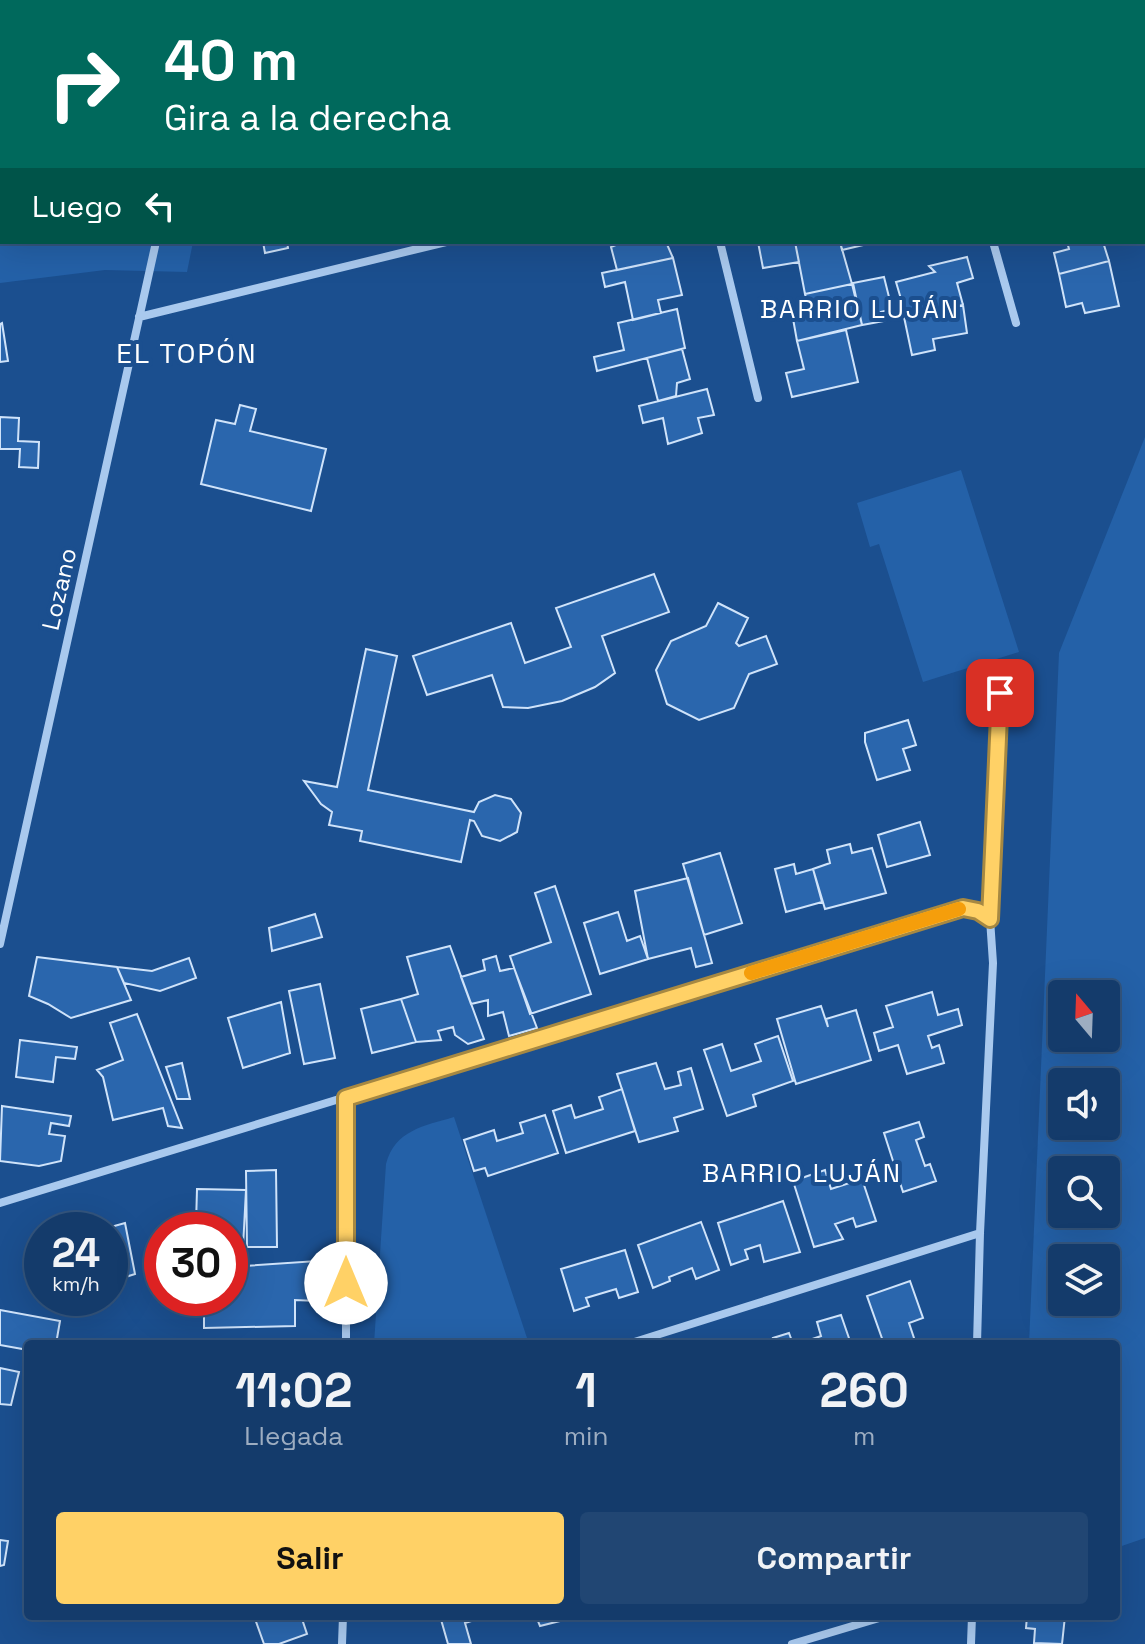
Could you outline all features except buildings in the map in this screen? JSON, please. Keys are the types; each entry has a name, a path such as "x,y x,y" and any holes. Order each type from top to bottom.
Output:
{"street":[{"name":"Lozano","path":"0,944 156,244"},
{"path":"139,317 438,244"},
{"path":"720,244 758,398"},
{"path":"994,244 1016,323"},
{"path":"977,1340 993,963 990,919 1000,693"},
{"path":"0,1203 963,908 978,911 990,919"},
{"path":"346,1098 346,1340"},
{"path":"641,1340 980,1233"},
{"path":"342,1644 343,1620"},
{"path":"792,1644 873,1620"},
{"path":"971,1644 972,1620"}],"shaded area":[{"path":"0,244 193,244 187,272 105,270 0,283"},
{"path":"1145,437 1145,1538 1120,1547 1120,1340 1029,1340 1059,653"},
{"path":"961,470 1019,652 923,682 879,544 870,547 857,503"},
{"path":"454,1117 528,1340 374,1340 386,1164 396,1144 422,1127"}],"slow traffic":[{"path":"751,973 959,909"}],"district":[{"name":"BARRIO LUJÁN","path":"860,309"},
{"name":"EL TOPÓN","path":"187,353"},
{"name":"BARRIO LUJÁN","path":"802,1173"}],"route":[{"path":"346,1283 346,1098 963,908 978,911 990,919 1000,693"}]}
